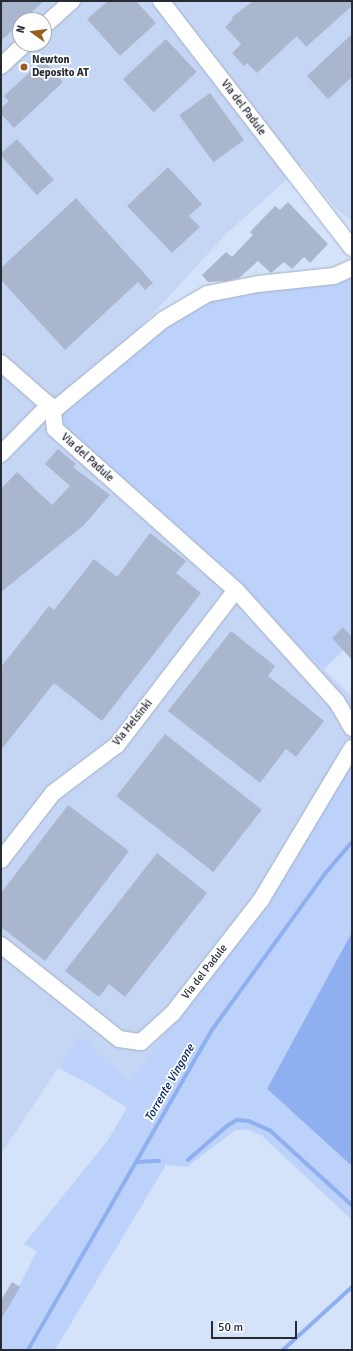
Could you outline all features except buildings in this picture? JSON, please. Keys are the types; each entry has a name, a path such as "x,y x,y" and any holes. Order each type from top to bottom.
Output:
{"street":[{"path":"52,19 72,1"},
{"name":"Via del Padule","path":"161,1 324,216 352,248 352,254"},
{"path":"1,66 16,52"},
{"name":"Via del Padule","path":"324,216 352,233"},
{"path":"1,454 51,408 163,320 207,294 258,284 334,276 352,268"},
{"path":"1,363 51,408"},
{"name":"Via del Padule","path":"51,408 55,430 236,590 337,702 352,728"},
{"name":"Via Helsinki","path":"1,860 53,793 117,745 236,590"},
{"name":"Via del Padule","path":"1,944 119,1039 141,1042 173,1013 261,900 352,748"}],"shaded area":[{"path":"1,1 352,1 352,221 335,208 302,166 227,233 94,378 55,430 324,669 352,697 352,767 129,1084 80,1035 1,1154"},
{"path":"352,264 352,642 324,669 55,429 53,411 187,304"},
{"path":"352,766 352,932 267,1089 352,1166 352,1220 262,1136 249,1130 235,1130 187,1167 166,1165 55,1350 1,1350 1,1322 37,1251 24,1244 108,1140 127,1108 93,1086 58,1068 80,1035 129,1083 261,900"},
{"path":"352,932 352,1166 267,1089"}],"waterway":[{"name":"Torrente Vingone","path":"28,1350 212,1030 325,874 352,842"},
{"path":"188,1160 227,1126 237,1120 249,1121 271,1131 352,1205"},
{"path":"137,1162 159,1161"},
{"path":"283,1350 352,1287"}],"place":[{"name":"Newton Deposito AT","path":"24,67"}]}
